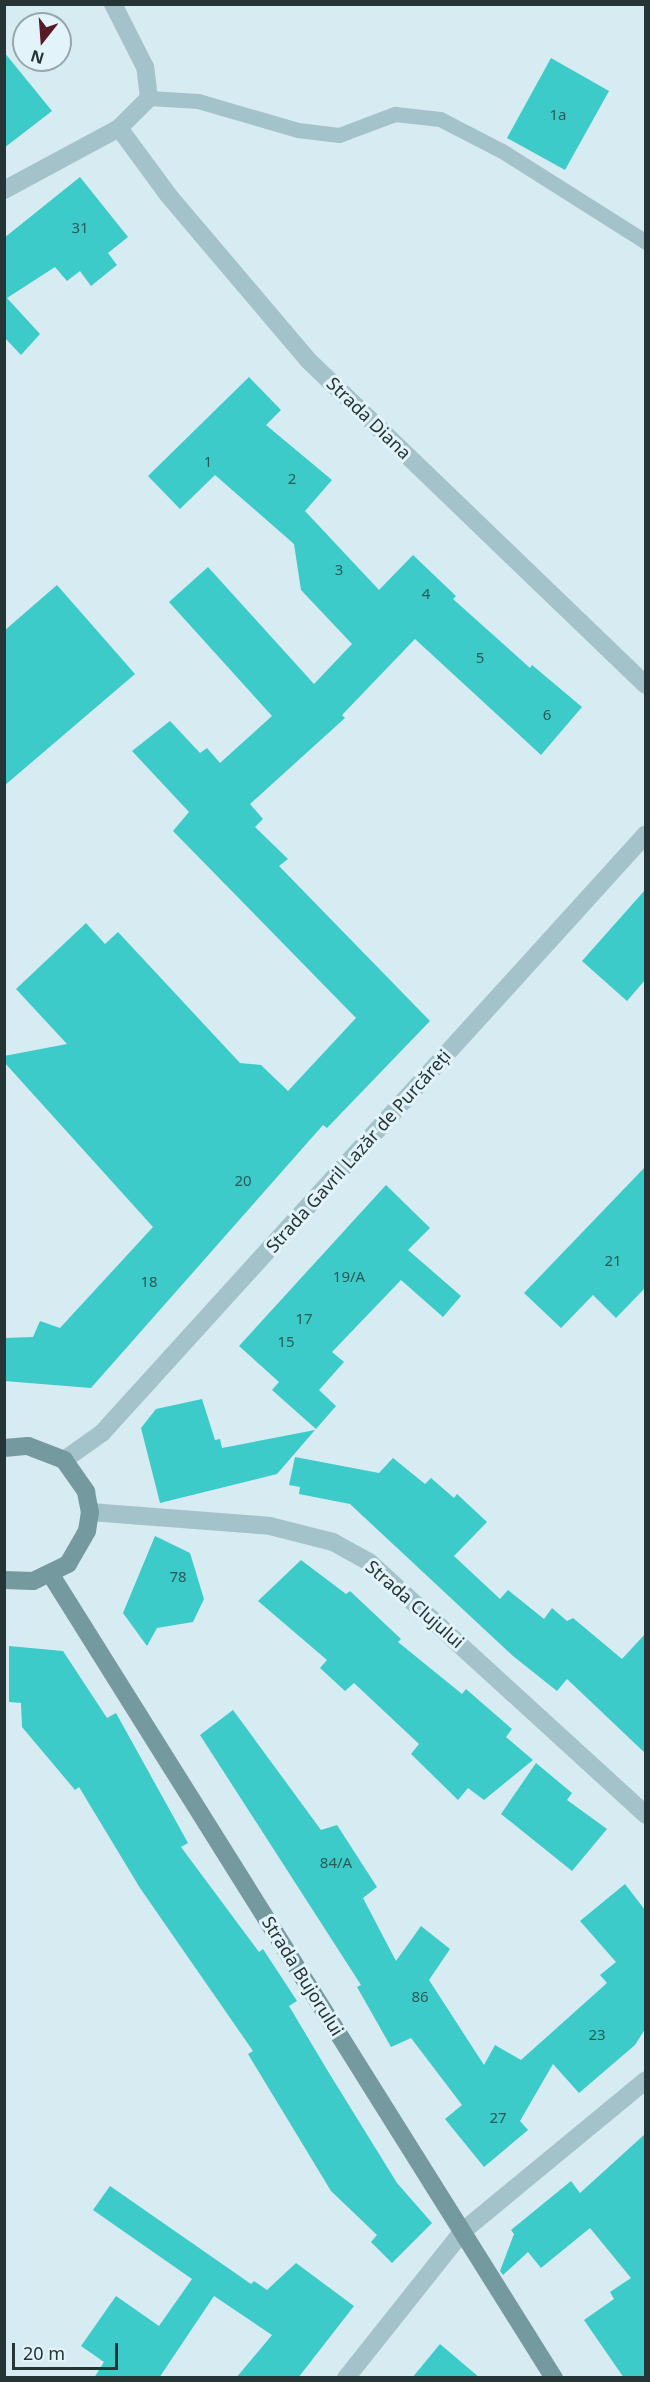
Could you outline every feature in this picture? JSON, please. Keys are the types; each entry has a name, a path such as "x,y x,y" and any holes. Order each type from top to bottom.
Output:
{"street":[{"path":"4,190 119,128 149,98 145,67 113,4"},
{"name":"Strada Diana","path":"119,128 169,196 309,361 645,685"},
{"name":"Strada Gavril Lazăr de Purcăreți","path":"64,1460 102,1433 645,834"},
{"path":"4,1448 28,1446 64,1460 86,1492 90,1512 80,1549 68,1564 51,1575 33,1581 4,1580"},
{"name":"Strada Clujului","path":"90,1512 270,1526 333,1542 369,1562 411,1596 645,1815"},
{"name":"Strada Bujorului","path":"51,1575 554,2378"},
{"path":"346,2378 463,2231 645,2080"}],"lane":[{"path":"149,98 198,101 298,130 339,135 395,114 440,119 502,151 645,242"}],"building":[{"path":"4,52 12,62 12,72 20,72 52,111 4,148"},
{"path":"551,58 609,91 565,170 507,138"},
{"path":"80,177 128,237 108,253 117,265 91,286 80,271 67,281 55,267 7,298 40,334 21,355 4,337 4,238"},
{"path":"249,377 281,410 266,425 332,480 305,511 379,590 413,555 456,596 453,599 530,668 532,665 582,707 541,755 415,639 342,715 345,718 250,804 263,819 255,827 288,859 279,866 430,1021 327,1128 323,1125 91,1388 4,1381 4,1338 33,1337 40,1321 60,1328 153,1227 4,1062 4,1056 67,1044 16,989 86,923 105,944 118,932 240,1063 261,1065 288,1091 356,1018 173,831 189,812 132,751 170,721 200,753 207,748 220,763 272,716 169,602 208,567 314,684 352,644 301,590 294,544 215,475 180,509 148,476"},
{"path":"57,585 135,674 4,786 4,631"},
{"path":"645,890 645,980 627,1001 582,961"},
{"path":"645,1167 645,1288 616,1318 593,1295 561,1328 524,1293"},
{"path":"386,1185 430,1228 408,1250 461,1296 443,1317 401,1280 332,1352 344,1362 319,1390 336,1406 316,1429 272,1390 279,1382 239,1346"},
{"path":"202,1399 215,1440 220,1439 222,1448 315,1430 277,1474 160,1503 141,1428 156,1409"},
{"path":"295,1457 379,1473 393,1458 425,1484 431,1478 454,1498 457,1494 487,1522 454,1556 500,1599 508,1590 544,1619 552,1608 567,1621 573,1618 622,1659 645,1634 645,1753 567,1679 557,1691 513,1656 350,1504 299,1494 300,1487 289,1485"},
{"path":"155,1536 190,1553 204,1599 193,1622 157,1628 147,1646 123,1613"},
{"path":"301,1560 346,1594 350,1591 401,1639 398,1642 462,1694 466,1689 512,1729 506,1737 533,1760 484,1800 468,1788 458,1800 411,1754 419,1744 354,1683 345,1691 320,1668 327,1660 258,1601"},
{"path":"9,1646 63,1651 107,1718 116,1713 188,1843 181,1847 259,1952 263,1949 297,2001 289,2006 329,2073 397,2183 432,2223 392,2263 371,2242 377,2235 331,2191 248,2054 253,2051 140,1888 79,1787 75,1790 22,1727 21,1703 9,1702"},
{"path":"233,1710 321,1830 337,1825 377,1887 363,1898 396,1961 421,1926 450,1949 429,1980 484,2065 495,2045 521,2060 607,1983 600,1975 616,1962 580,1921 625,1884 645,1910 645,2029 635,2045 579,2093 553,2064 520,2121 528,2130 484,2167 445,2119 462,2105 411,2038 391,2047 357,1987 361,1985 200,1735"},
{"path":"536,1763 572,1793 567,1800 607,1829 572,1871 501,1814"},
{"path":"645,2134 645,2378 624,2378 584,2320 614,2299 610,2292 631,2278 590,2228 541,2268 528,2252 503,2275 500,2271 514,2234 511,2230 571,2181 580,2193"},
{"path":"110,2186 251,2284 254,2281 267,2290 296,2263 354,2306 298,2378 236,2378 272,2335 214,2296 159,2378 94,2378 104,2362 81,2346 116,2296 159,2326 192,2279 93,2210"},
{"path":"440,2344 480,2378 412,2378"}]}
